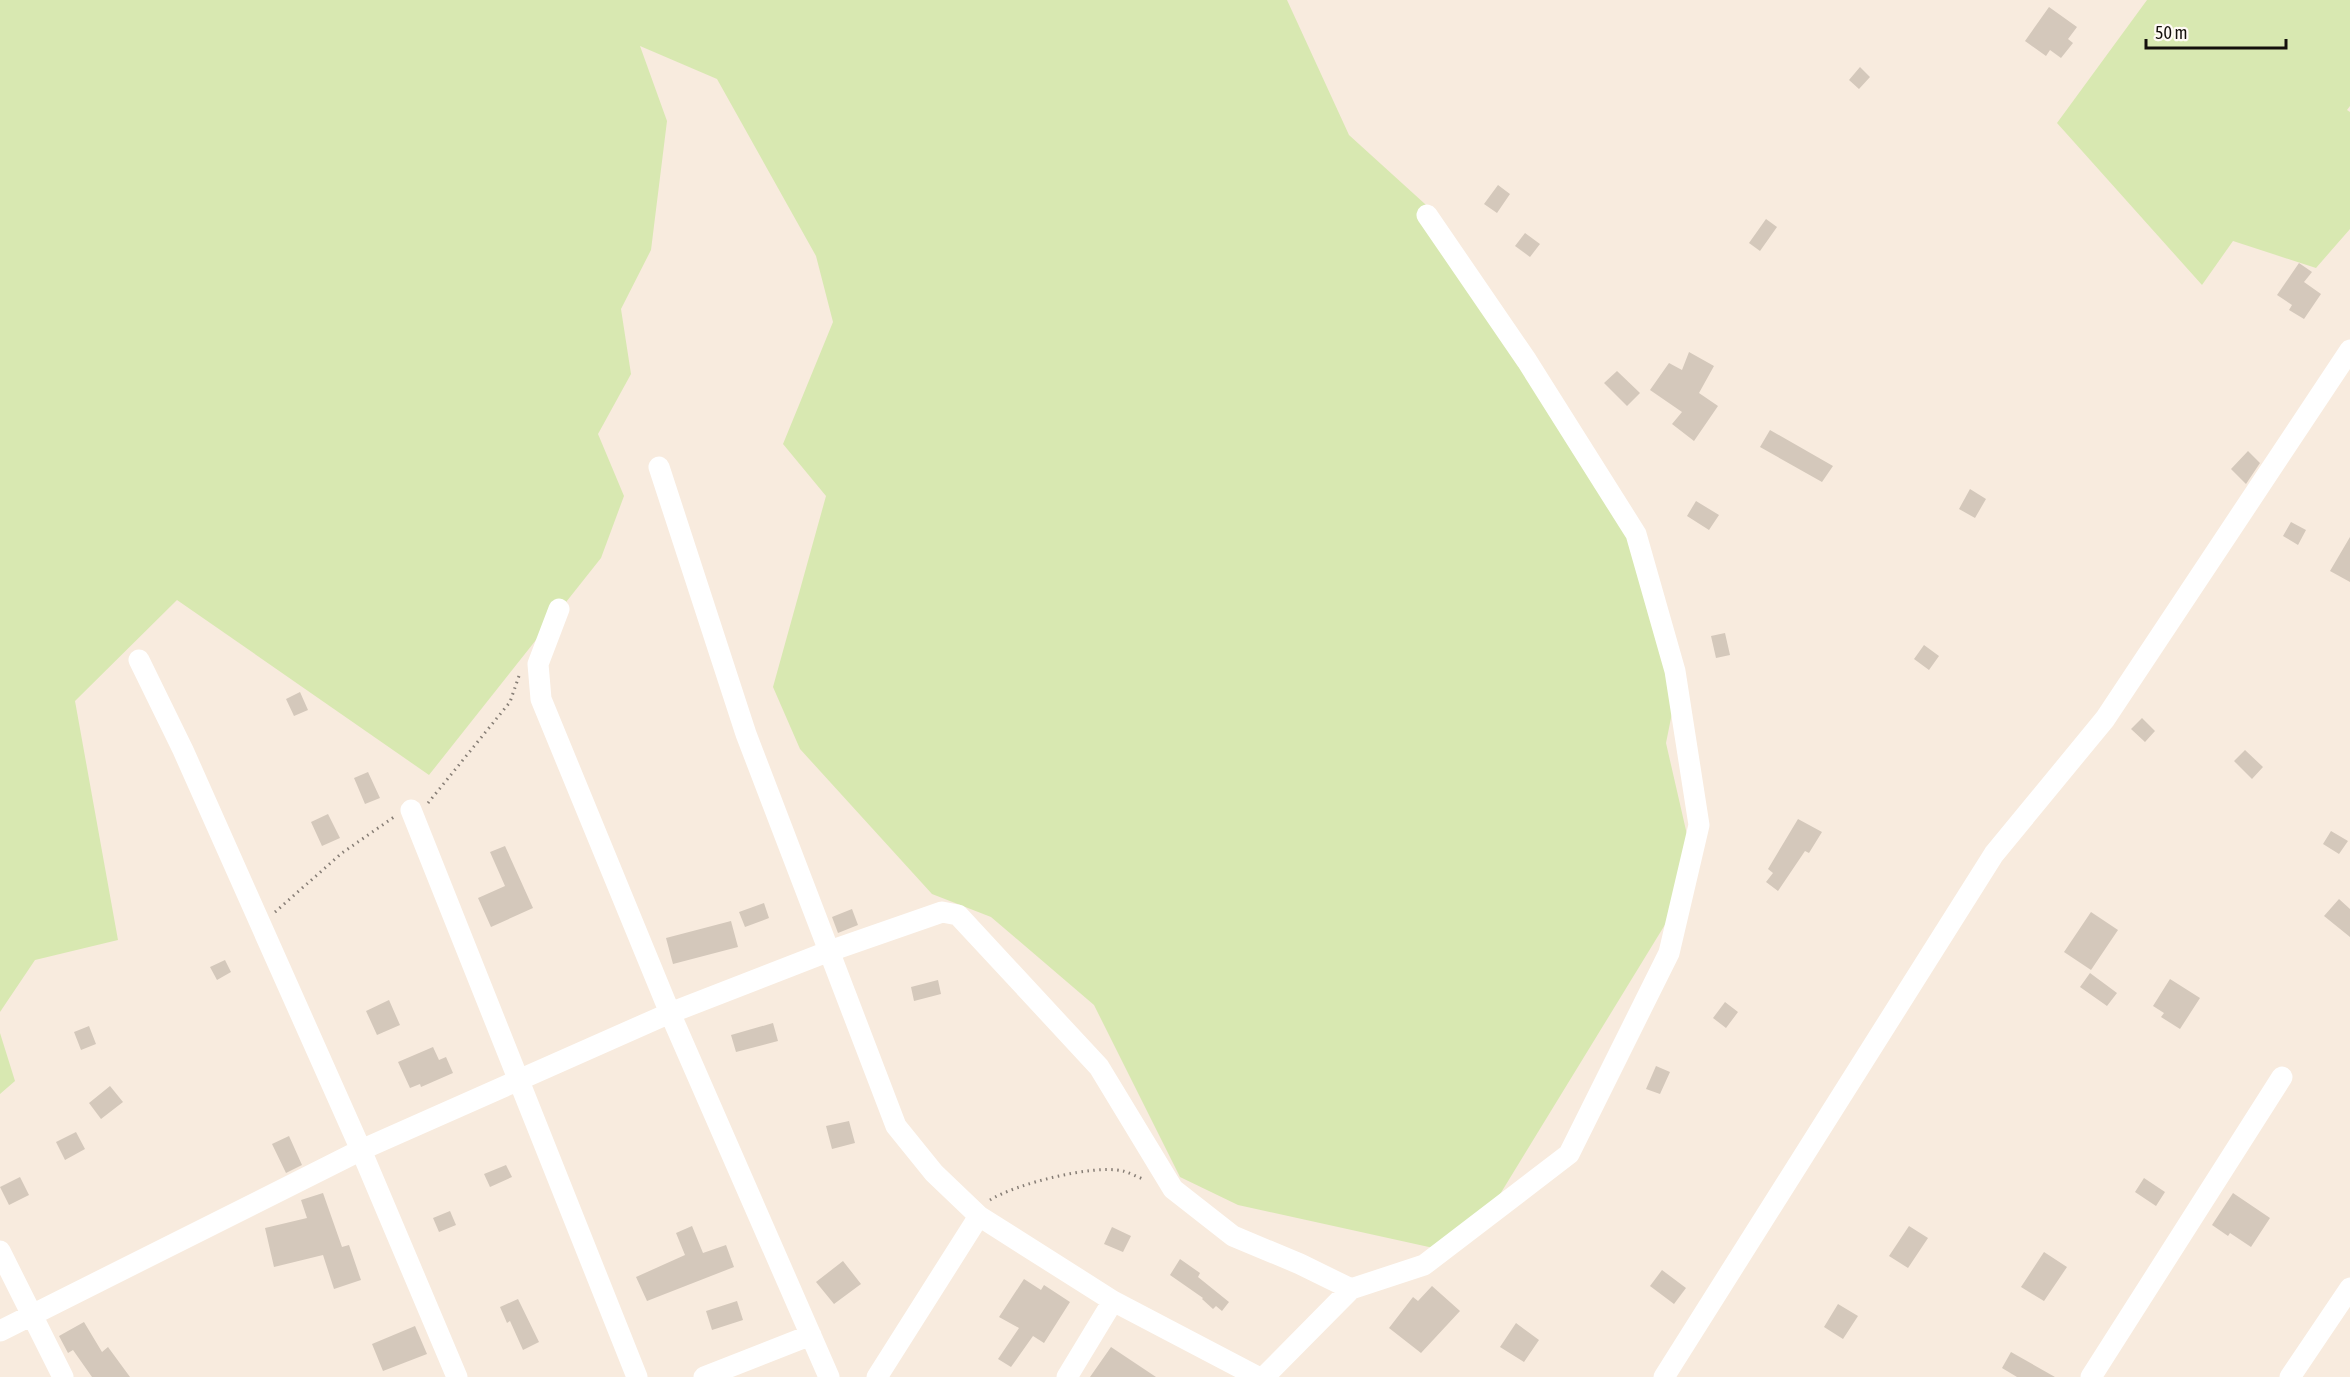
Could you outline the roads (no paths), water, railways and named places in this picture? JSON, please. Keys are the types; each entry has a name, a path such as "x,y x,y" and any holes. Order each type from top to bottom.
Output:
{"street":[{"path":"1264,1377 1351,1289 1424,1265 1569,1154 1669,952 1699,825 1675,671 1636,534 1527,361 1427,215"},
{"path":"1664,1377 1994,854 2105,719 2350,350"},
{"path":"659,467 746,734 827,952 896,1126 934,1173 979,1216 1113,1301 1258,1377"},
{"path":"560,609 538,664 541,699 669,1013 829,1377"},
{"path":"140,660 183,750 361,1150 457,1377"},
{"path":"411,810 520,1079 635,1376"},
{"path":"0,1331 361,1150 520,1079 669,1013 827,952 942,912 957,915 1099,1067 1173,1189 1233,1236 1300,1264 1351,1289"},
{"path":"2091,1377 2282,1077"},
{"path":"876,1377 979,1216"},
{"path":"0,1251 63,1377"},
{"path":"2290,1377 2350,1288"},
{"path":"1067,1377 1113,1301"},
{"path":"704,1377 811,1335"}]}
